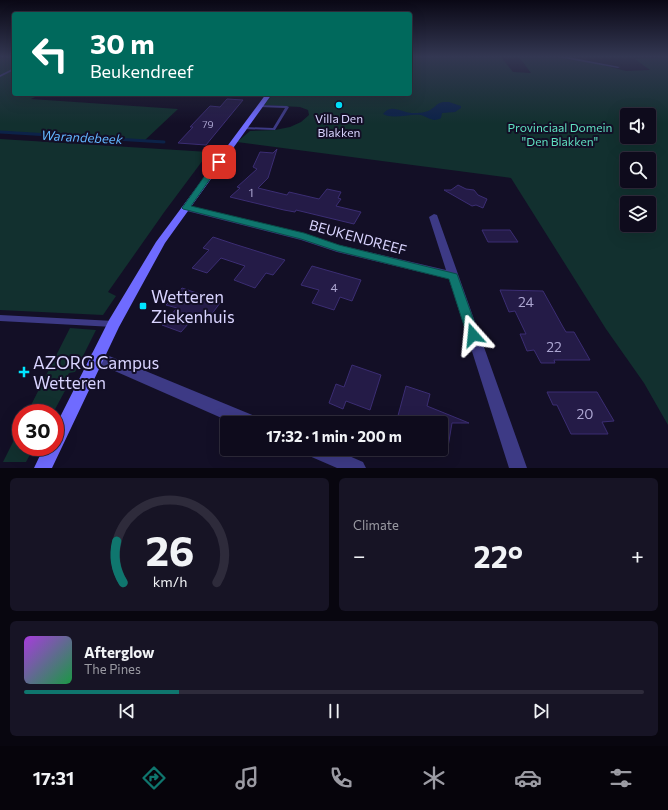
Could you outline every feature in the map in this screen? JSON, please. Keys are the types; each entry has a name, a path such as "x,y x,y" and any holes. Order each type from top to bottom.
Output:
{"main road":[{"path":"64,425 114,324 161,242 267,96"},
{"path":"43,468 49,456"}],"street":[{"name":"BEUKENDREEF","path":"186,208 304,236 337,248 454,276"},
{"path":"434,217 518,468"},
{"path":"97,357 235,416"},
{"path":"329,456 357,468"}],"lane":[{"path":"243,128 274,129 287,107 260,106"},
{"path":"0,318 114,324"}],"green space":[{"path":"0,79 12,79 12,96 37,96 31,99 178,109 144,141 0,131"},
{"name":"Provinciaal Domein \"Den Blakken\"","path":"412,79 668,79 668,425 644,383 606,329 511,178 237,142 250,131 275,130 290,127 301,122 309,115 308,110 300,107 264,105 271,96 412,96"},
{"path":"0,139 209,152 108,292 116,296 103,315 0,310"},
{"path":"70,328 96,330 75,372 69,373 62,386 67,387 58,404 32,404"},
{"path":"12,444 12,456 29,456 26,462 3,462"}],"water":[{"path":"443,102 449,102 461,106 461,108 455,112 442,113 441,118 435,120 421,115 387,116 383,114 390,109 397,109 408,113 428,111"}],"building":[{"path":"227,99 243,100 206,145 178,143 193,127 190,127 210,106 220,107"},
{"path":"277,149 268,178 258,188 287,195 289,192 319,199 327,189 341,192 338,198 341,199 336,206 361,212 354,224 296,210 295,212 284,210 230,197 240,188 237,187 257,169 253,167 260,152 273,153"},
{"path":"458,185 466,189 474,190 478,195 487,199 483,208 476,205 472,206 444,190 451,190"},
{"path":"482,230 510,230 518,242 488,242"},
{"path":"213,237 285,260 273,275 266,273 255,288 234,280 245,266 221,258 207,273 192,268 209,250 203,248"},
{"path":"312,266 361,280 352,301 340,297 334,310 312,303 319,290 301,285"},
{"path":"182,288 217,300 215,301 220,303 208,319 196,315 181,332 162,325 177,308 166,305"},
{"path":"500,290 543,291 566,332 574,332 590,360 554,360 555,363 541,363 534,350 527,351 520,334 526,334 515,311 509,312"},
{"path":"352,365 381,375 370,410 346,401 343,409 329,403 336,384 344,387"},
{"path":"406,386 430,394 427,406 469,423 452,423 448,447 448,416 398,416"},
{"path":"547,392 597,392 614,421 602,422 608,434 571,434 557,405 553,405"}],"waterway":[{"name":"Warandebeek","path":"0,132 164,142"}],"place":[{"name":"Villa Den Blakken","path":"339,105"},
{"name":"Wetteren Ziekenhuis","path":"143,306"},
{"name":"AZORG Campus Wetteren","path":"24,372"}],"route":[{"path":"219,162 186,208 304,236 337,248 454,276 473,335"}]}
